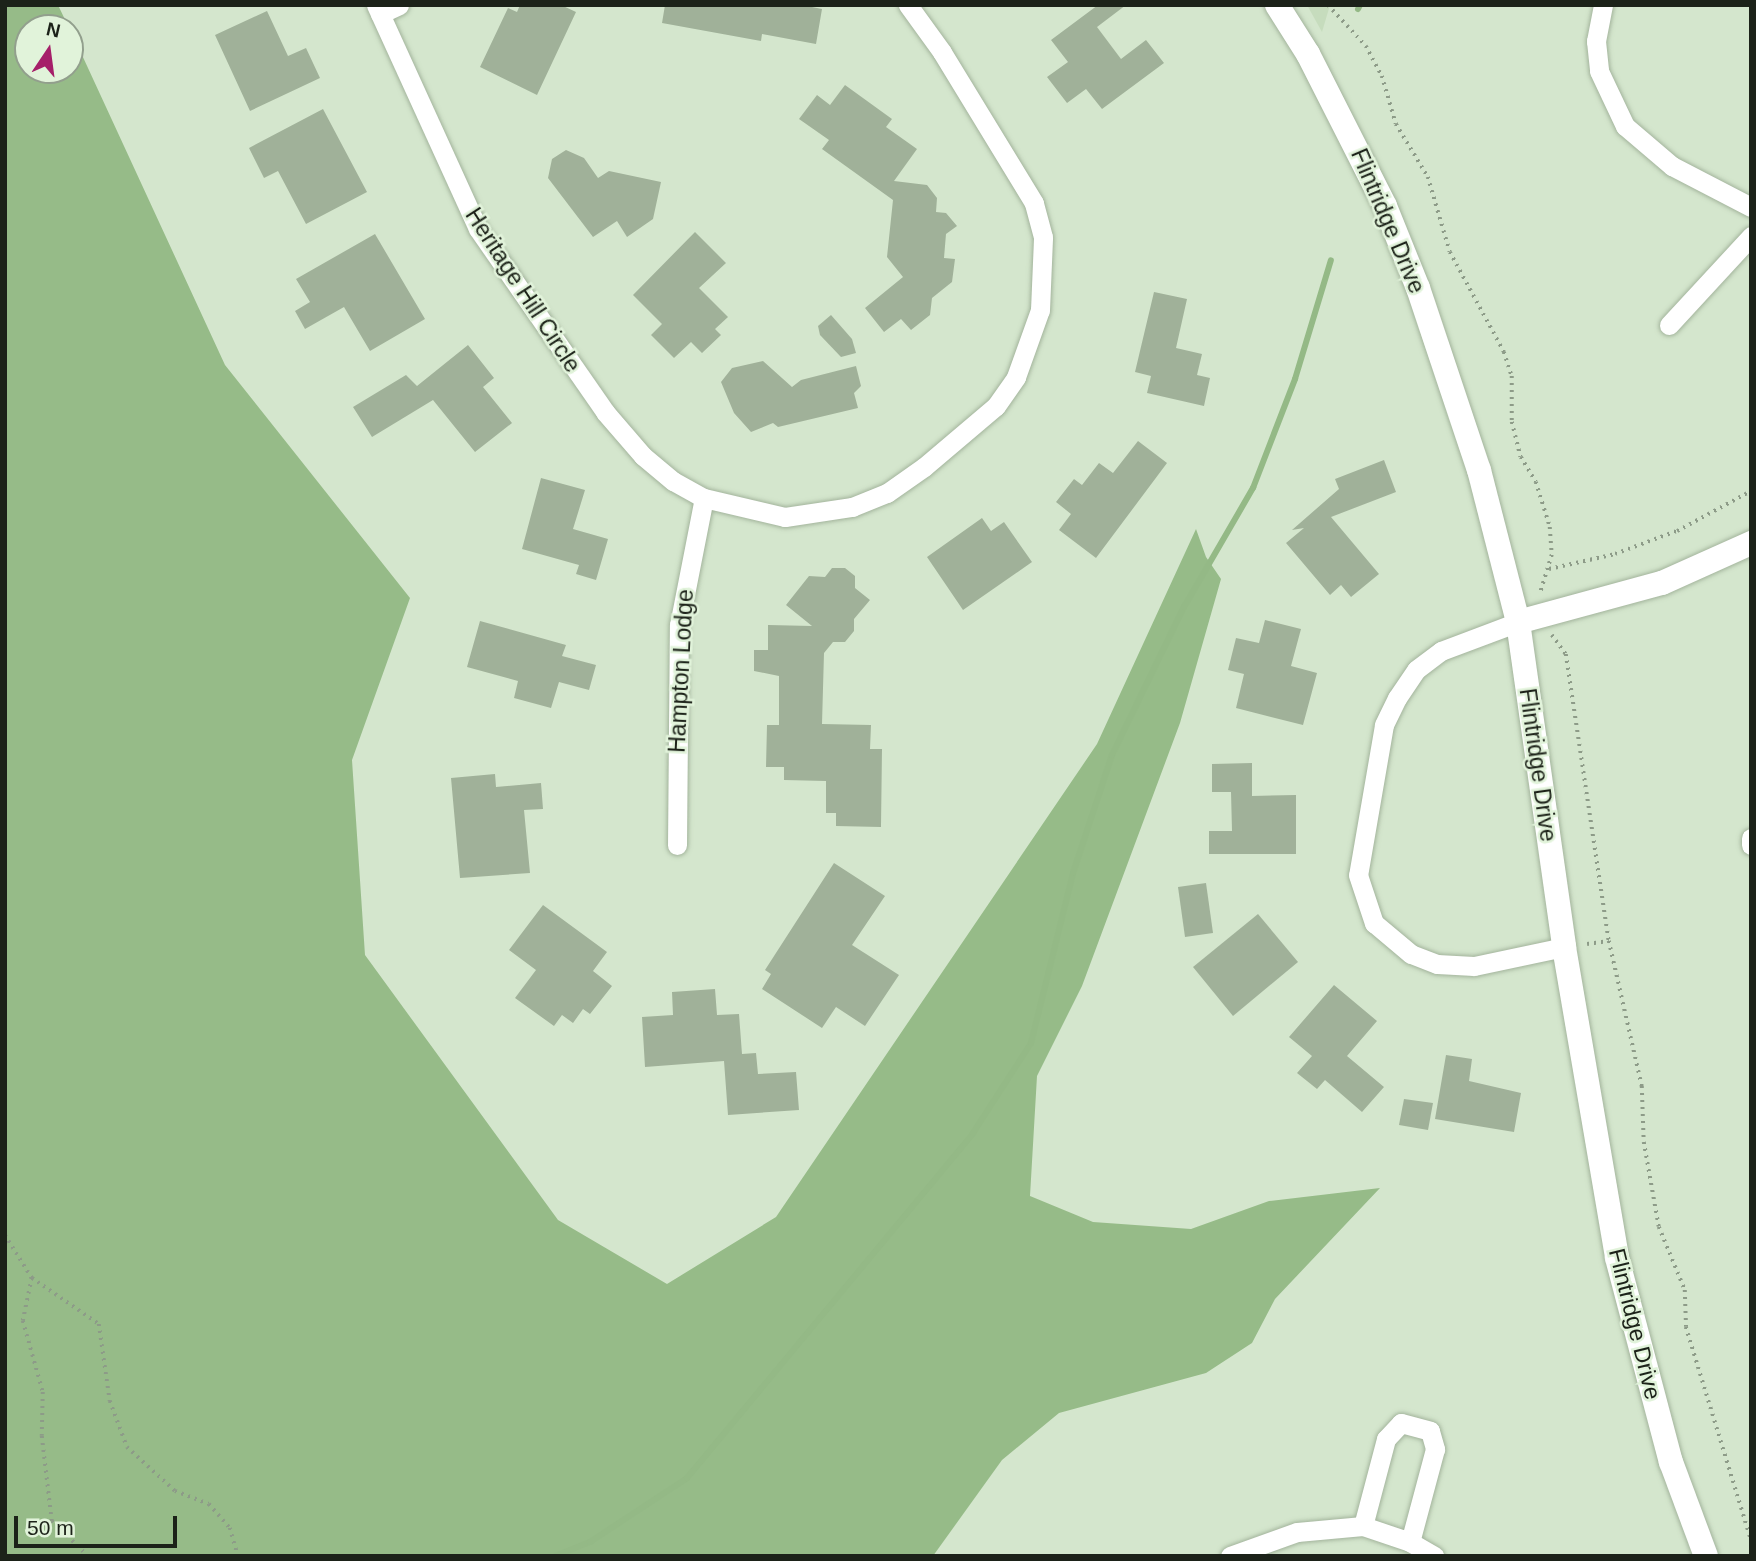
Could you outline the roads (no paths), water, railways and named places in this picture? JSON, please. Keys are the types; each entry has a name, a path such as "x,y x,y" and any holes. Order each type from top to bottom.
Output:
{"street":[{"path":"378,10 399,5"},
{"name":"Heritage Hill Circle","path":"378,10 478,229 521,296 643,456 673,481 704,498 785,517 818,515 887,493 996,406 1016,377 1030,345 1045,274 1043,237 1034,203 949,63 908,5"},
{"name":"Flintridge Drive","path":"1277,5 1350,134 1418,288 1479,470 1518,622 1564,947 1617,1258 1671,1462 1706,1556"},
{"path":"1603,5 1596,41 1599,71 1625,126 1672,166 1751,207"},
{"path":"1669,325 1751,236"},
{"name":"Hampton Lodge","path":"677,845 679,625 704,498"},
{"path":"1564,947 1474,966 1437,964 1411,954 1374,923 1358,875 1384,725 1397,698 1416,670 1441,651 1518,622 1662,583 1751,542"},
{"path":"1751,838 1751,845"},
{"path":"1363,1526 1386,1439 1401,1423 1430,1431 1435,1449 1410,1542"},
{"path":"1230,1556 1297,1532 1363,1526 1410,1542 1434,1556"}],"waterway":[{"path":"1358,9 1360,5"},
{"path":"555,1556 590,1542 687,1478 973,1133 1031,1043 1073,873 1112,755 1184,607 1253,488 1295,379 1331,260"},
{"path":"5,1551 8,1556"}]}
